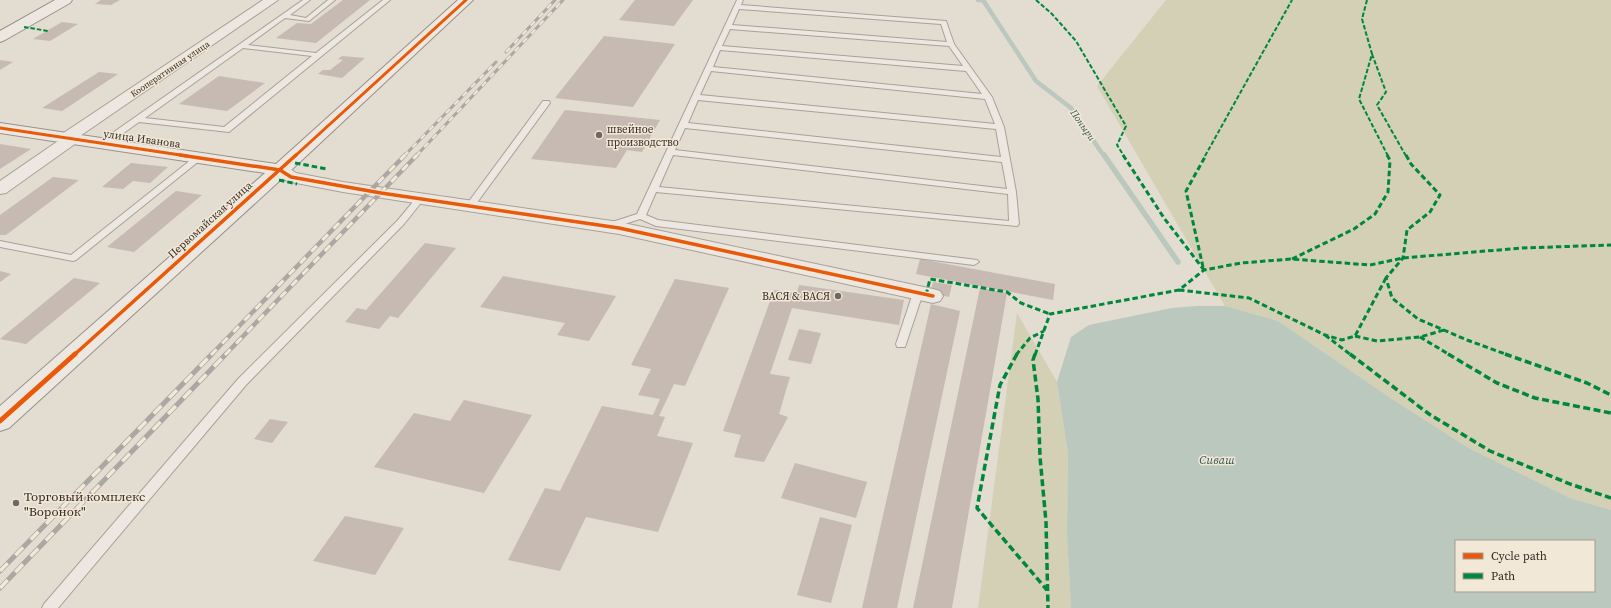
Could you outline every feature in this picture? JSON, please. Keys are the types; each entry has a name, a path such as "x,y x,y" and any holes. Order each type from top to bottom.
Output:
{"street":[{"path":"0,29 52,0"},
{"path":"0,36 65,0"},
{"name":"Кооперативная улица","path":"0,189 70,138 272,0"},
{"name":"Первомайская улица","path":"0,421 280,170 466,0"},
{"name":"улица Иванова","path":"0,128 280,170"},
{"path":"280,170 291,177 420,199 609,226 925,295"}],"lane":[{"path":"104,143 307,0"},
{"path":"284,16 307,20 332,0"},
{"path":"136,119 226,130 386,0"},
{"path":"641,216 739,4 944,22 952,44 988,97 1000,127 1012,192 1014,224 654,188"},
{"path":"728,27 952,44"},
{"path":"243,46 318,55"},
{"path":"718,48 969,69"},
{"path":"708,69 988,97"},
{"path":"696,98 1000,127"},
{"path":"470,206 546,103"},
{"path":"683,125 1005,160"},
{"path":"671,152 1012,192"},
{"path":"0,244 73,258 200,157"},
{"path":"49,608 242,382 401,222 420,199"},
{"path":"609,226 641,216 656,223 974,262"},
{"path":"901,344 925,295"}],"shaded area":[{"path":"1166,0 1611,0 1611,510 1570,498 1467,447 1392,399 1278,321 1225,306 1097,86"},
{"path":"1017,313 1057,382 1068,454 1067,534 1071,608 978,608"}],"water":[{"name":"Сиваш","path":"1197,306 1225,306 1278,321 1392,399 1467,447 1570,498 1611,510 1611,608 1071,608 1067,534 1068,454 1057,382 1071,337 1089,325 1172,308"}],"building":[{"path":"101,0 120,0 111,5 95,4"},
{"path":"343,0 370,0 316,43 276,38 297,23 311,24"},
{"path":"635,0 693,0 674,26 619,20"},
{"path":"62,22 78,24 50,41 33,39"},
{"path":"604,36 675,44 633,107 555,98"},
{"path":"342,56 365,58 342,78 318,74 323,70 330,70 343,60 338,59"},
{"path":"0,60 13,62 0,70"},
{"path":"99,72 118,74 62,111 42,108"},
{"path":"219,76 265,83 227,111 179,104"},
{"name":"швейное производство","path":"565,110 660,120 642,152 627,150 616,168 531,159"},
{"path":"0,144 31,149 0,169"},
{"path":"131,163 168,167 150,183 133,181 123,189 102,187"},
{"path":"53,177 79,180 6,235 0,235 0,215"},
{"path":"176,191 202,195 134,252 107,247"},
{"path":"425,243 456,248 398,318 390,316 379,329 345,322 357,308 366,310"},
{"path":"920,259 1055,284 1053,300 916,274"},
{"path":"0,271 11,274 0,282"},
{"path":"503,276 616,296 589,341 557,335 565,323 480,307"},
{"path":"74,278 100,283 26,344 0,339"},
{"path":"675,279 729,288 685,386 674,384 659,416 665,417 657,436 693,443 658,532 586,517 560,571 508,560 545,488 560,491 602,406 653,415 660,399 638,395 651,369 631,365"},
{"path":"933,282 952,285 949,297 930,293"},
{"path":"799,285 904,300 899,325 792,308 770,374 790,377 779,414 788,417 764,462 734,457 741,435 723,431 774,290 797,293"},
{"path":"980,288 1007,293 952,608 913,608"},
{"path":"931,304 960,311 897,608 862,608"},
{"path":"799,329 821,333 811,364 788,360"},
{"path":"464,400 532,415 484,493 374,467 414,413 450,421"},
{"path":"270,419 288,422 272,443 254,439"},
{"path":"795,463 867,482 856,518 781,498"},
{"path":"345,516 404,528 375,575 313,561"},
{"path":"820,517 852,525 831,603 797,595"}],"waterway":[{"name":"Поныри","path":"978,0 983,0 1036,81 1071,108 1104,156"},
{"name":"Поныри","path":"1104,155 1178,262"}],"railway":[{"path":"506,52 555,0"},
{"path":"416,156 563,0"},
{"path":"404,156 496,62"},
{"path":"211,355 405,155"},
{"path":"225,355 417,155"},
{"path":"0,571 212,354"},
{"path":"0,588 226,354"}],"marked path":[{"path":"1036,0 1052,14 1076,41 1126,126 1117,145 1164,218 1204,270"},
{"path":"1203,267 1186,191 1292,0"},
{"path":"1292,259 1354,229 1375,214 1388,192 1390,160 1359,99 1372,54 1362,19 1367,0"},
{"path":"24,27 48,31"},
{"path":"1372,54 1386,92 1377,105 1411,164 1440,195 1430,212 1407,230 1403,258 1386,278 1392,298 1418,319 1467,340 1587,383 1611,395"},
{"path":"295,163 327,169"},
{"path":"279,180 297,184"},
{"path":"1048,608 1046,522 1040,457 1038,399 1033,360 1050,314 1179,290 1204,270 1241,263 1291,259 1370,265 1403,258 1522,248 1611,245"},
{"path":"1179,290 1249,298 1325,335 1342,340 1355,336 1386,278"},
{"path":"926,295 930,279 1007,292 1021,303 1050,314"},
{"path":"1355,336 1377,341 1420,337 1444,330"},
{"path":"1044,331 1030,338 1015,356 1000,385 977,508 1047,590"},
{"path":"1325,335 1429,414 1490,451 1570,484 1611,498"},
{"path":"1420,337 1497,383 1535,398 1611,413"}],"cycle path":[{"path":"0,421 280,170 466,0"},
{"path":"0,128 280,170 291,177 381,193 619,228 933,296"}],"place":[{"name":"швейное производство","path":"599,135"},
{"name":"ВАСЯ & ВАСЯ","path":"838,296"},
{"name":"Торговый комплекс \"Воронок\"","path":"16,503"}]}
